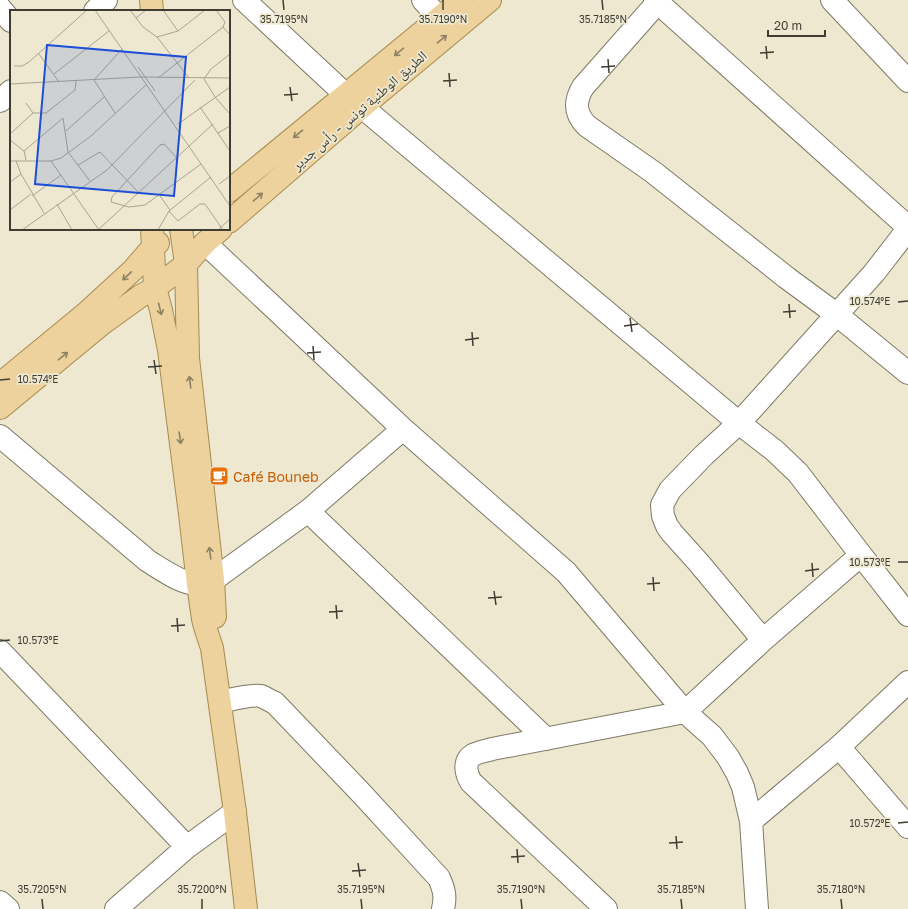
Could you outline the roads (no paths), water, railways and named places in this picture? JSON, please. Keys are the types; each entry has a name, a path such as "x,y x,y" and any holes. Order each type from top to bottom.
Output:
{"main road":[{"path":"137,0 138,10"},
{"path":"151,0 152,10"},
{"name":"الطريق الوطنية تونس - رأس جدير","path":"230,221 439,18 461,0"},
{"name":"الطريق الوطنية تونس - رأس جدير","path":"230,190 490,0"},
{"path":"0,384 85,314 133,270 152,239 172,230"},
{"path":"181,230 186,264 188,358 206,582"},
{"path":"0,408 103,323 142,295 155,288 186,264 205,243 220,230"},
{"path":"152,239 155,288 169,350 190,514 206,582 215,611 212,648 235,812 246,909"}],"street":[{"path":"96,10 106,0"},
{"path":"244,0 354,101 739,423 776,451 798,473 908,615"},
{"path":"423,0 439,18"},
{"path":"832,0 908,81"},
{"path":"763,640 672,533 663,516 662,505 670,490 704,455 739,423 836,314 874,273 908,228 656,1 583,87 579,94 577,103 579,117 587,126 653,172 787,278 836,314 908,373"},
{"path":"0,8 10,20"},
{"path":"0,101 10,92"},
{"path":"205,243 403,429 566,572 685,712 712,736 728,757 743,787 751,821 757,909"},
{"path":"0,436 148,561 183,581 206,582 308,511 403,429"},
{"path":"308,511 546,739"},
{"path":"606,909 471,782 467,774 466,764 468,761 473,755 479,752 492,749 685,712 763,640 861,556"},
{"path":"0,651 187,848"},
{"path":"751,821 839,747 908,682"},
{"path":"220,702 256,695 275,703 439,878 445,893 443,909"},
{"path":"839,747 908,828"},
{"path":"116,909 187,848 235,812"},
{"path":"0,902 8,909"}],"place":[{"name":"Café Bouneb","path":"219,476"}]}
